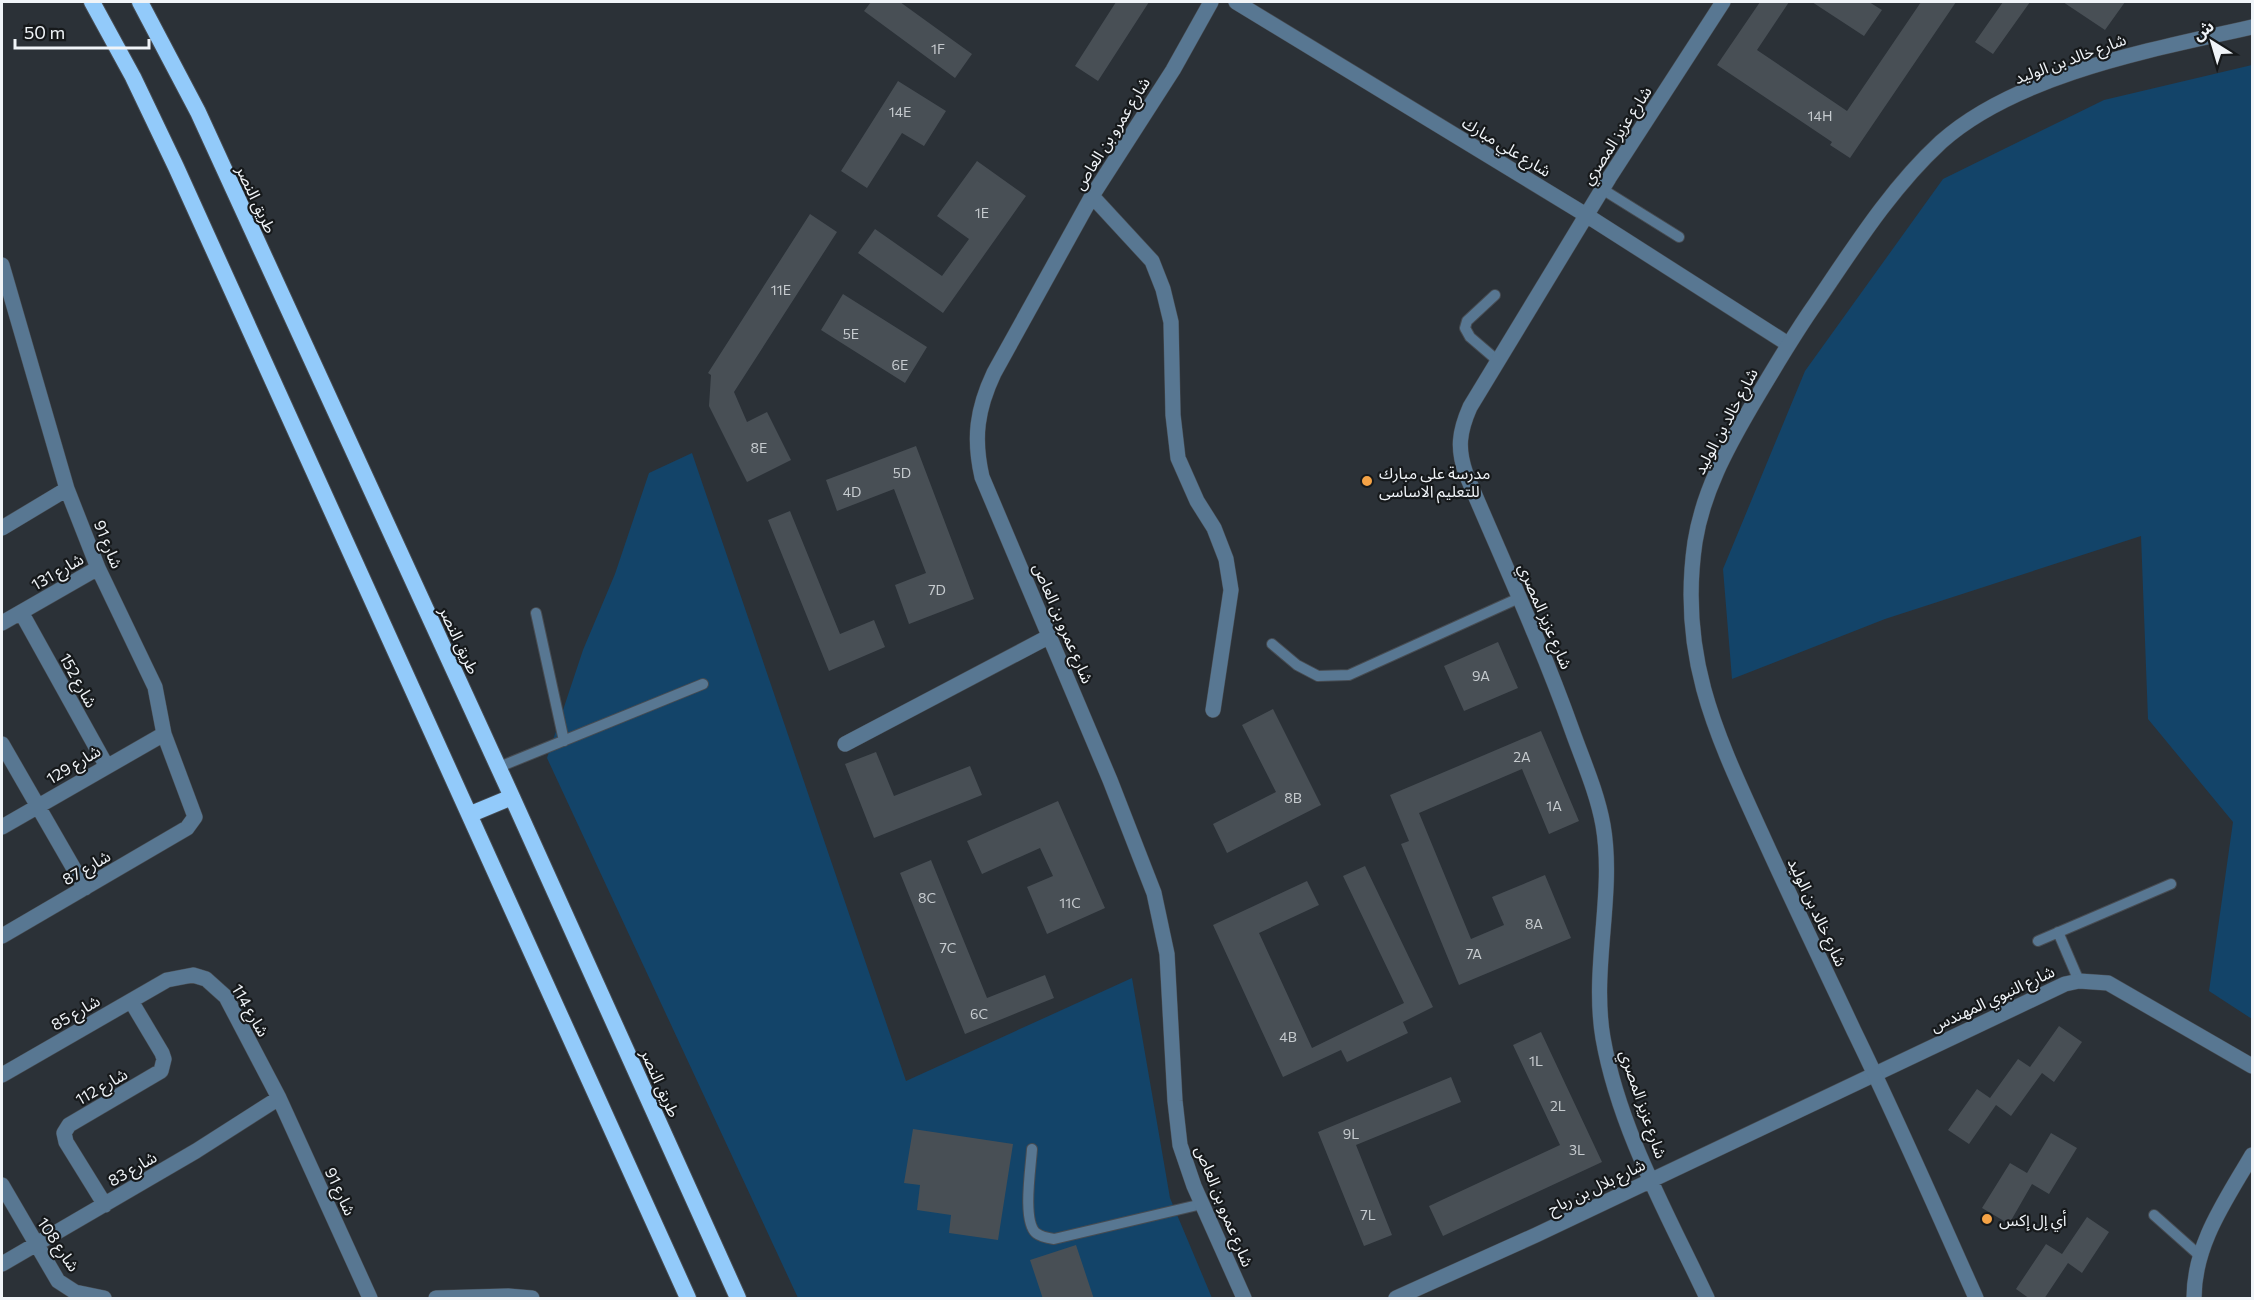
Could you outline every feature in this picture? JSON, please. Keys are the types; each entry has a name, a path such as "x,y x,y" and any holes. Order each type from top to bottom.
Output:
{"highway":[{"path":"92,2 133,77 171,157 471,814 688,1299"},
{"name":"طريق النصر","path":"140,2 198,112 513,797 738,1299"},
{"path":"471,814 513,797"}],"street":[{"name":"شارع عمرو بن العاص","path":"1211,2 1173,70 1092,196 994,373 982,397 976,423 976,451 982,477 1110,780 1154,893 1167,954 1175,1101 1180,1145 1202,1204 1244,1299"},
{"name":"شارع علي مبارك","path":"1236,2 1586,216 1788,344"},
{"name":"شارع عزيز المصري","path":"1707,1299 1639,1153 1623,1108 1603,1037 1600,975 1606,860 1597,797 1557,688 1460,456 1459,439 1463,424 1498,361 1602,189 1723,2"},
{"name":"شارع خالد بن الوليد","path":"1976,1299 1875,1073 1790,897 1717,736 1697,669 1693,642 1691,577 1696,537 1710,484 1731,440 1788,344 1872,221 1908,176 1944,140 1978,115 2042,84 2137,53 2253,27"},
{"path":"1092,196 1152,261 1163,289 1171,322 1173,415 1178,458 1197,501 1214,528 1226,559 1231,590 1213,710"},
{"name":"شارع 91","path":"2,265 67,489 98,568 155,687 164,734 195,817 187,828"},
{"path":"2,528 67,489"},
{"name":"شارع 131","path":"2,623 98,568"},
{"name":"شارع 152","path":"21,612 106,765"},
{"path":"845,744 1050,636"},
{"name":"شارع 129","path":"2,827 106,765 164,734"},
{"path":"2,744 85,888"},
{"name":"شارع 87","path":"2,936 187,828"},
{"name":"شارع 114","path":"167,980 193,975 217,987 226,997 279,1098"},
{"name":"شارع 85","path":"2,1076 167,980"},
{"name":"شارع النبوي المهندس","path":"1875,1073 2049,990 2079,981 2108,983 2125,991 2253,1066"},
{"name":"شارع 112","path":"105,1205 66,1142 64,1133 69,1125 161,1071 164,1059 162,1053 130,1001"},
{"name":"شارع بلال بن رباح","path":"1396,1299 1875,1073"},
{"name":"شارع 91","path":"279,1098 370,1299"},
{"name":"شارع 83","path":"2,1264 105,1205 279,1098"},
{"path":"2194,1299 2194,1281 2199,1255 2216,1217 2253,1155"},
{"name":"شارع 108","path":"2,1185 58,1281 75,1292 104,1299"},
{"path":"436,1299 508,1296 532,1299"}],"lane":[{"path":"1602,189 1679,237"},
{"path":"1495,295 1467,321 1465,328 1470,338 1498,361"},
{"path":"1272,644 1297,665 1318,676 1349,675 1519,598"},
{"path":"536,614 564,741"},
{"path":"499,767 703,684"},
{"path":"2038,941 2171,884"},
{"path":"2058,932 2079,981"},
{"path":"1032,1149 1028,1220 1036,1233 1044,1237 1054,1239 1202,1204"},
{"path":"2154,1215 2199,1255"}],"shaded area":[{"path":"2252,65 2252,1019 2209,991 2233,822 2148,719 2141,536 1885,619 1732,679 1723,569 1805,371 1943,179 2104,100"},
{"path":"692,453 906,1081 1132,978 1170,1198 1212,1298 798,1298 547,758 583,650 615,574 649,473"}],"building":[{"path":"871,2 900,2 972,54 955,78 864,11"},
{"path":"1116,2 1149,2 1098,81 1075,66"},
{"path":"1760,2 1789,2 1757,50 1847,111 1921,2 1956,2 1850,158 1830,145 1832,142 1717,65"},
{"path":"1812,2 1869,2 1882,10 1864,36"},
{"path":"2003,2 2030,2 1993,54 1975,42"},
{"path":"2063,2 2125,2 2105,30"},
{"path":"898,81 946,111 924,146 902,133 867,188 841,171"},
{"path":"977,161 1026,196 943,313 858,253 875,229 942,276 969,239 937,216"},
{"path":"810,214 837,232 734,392 747,422 767,412 791,460 747,482 709,406 711,375 708,373"},
{"path":"843,294 927,347 905,383 821,330"},
{"path":"916,446 974,599 909,624 895,585 926,573 894,489 837,511 826,480"},
{"path":"790,511 840,634 874,620 885,647 829,671 768,520"},
{"path":"1498,642 1518,688 1464,711 1444,666"},
{"path":"1273,709 1321,805 1227,853 1213,824 1276,792 1242,725"},
{"path":"1541,731 1579,821 1549,834 1522,769 1419,813 1471,939 1504,925 1492,897 1545,875 1571,938 1459,985 1401,844 1409,841 1390,795"},
{"path":"876,752 894,796 970,766 982,795 874,838 845,764"},
{"path":"1058,801 1105,908 1047,934 1027,887 1053,876 1040,848 982,874 967,841"},
{"path":"931,860 987,998 1045,975 1054,998 965,1034 900,873"},
{"path":"1365,866 1433,1007 1403,1022 1408,1033 1347,1062 1341,1050 1283,1077 1213,925 1307,881 1319,905 1259,933 1312,1048 1404,1003 1343,876"},
{"path":"2059,1026 2082,1042 2054,1082 2042,1073 2011,1116 1996,1105 1969,1144 1948,1130 1977,1089 1990,1098 2018,1059 2030,1067"},
{"path":"1541,1032 1602,1162 1443,1236 1429,1206 1560,1145 1513,1045"},
{"path":"1451,1077 1461,1102 1356,1145 1392,1235 1364,1246 1318,1132"},
{"path":"913,1129 1013,1144 998,1240 949,1233 951,1215 917,1210 920,1185 904,1183"},
{"path":"2051,1133 2077,1148 2049,1194 2032,1184 2009,1224 1982,1208 2010,1163 2027,1173"},
{"path":"2087,1217 2109,1232 2082,1273 2068,1263 2044,1299 2030,1299 2016,1289 2046,1244 2062,1254"},
{"path":"1076,1245 1094,1299 1043,1299 1030,1260"}],"place":[{"name":"مدرسة على مبارك للتعليم الاساسى","path":"1367,481"},
{"name":"أي إل إكس","path":"1987,1219"}]}
